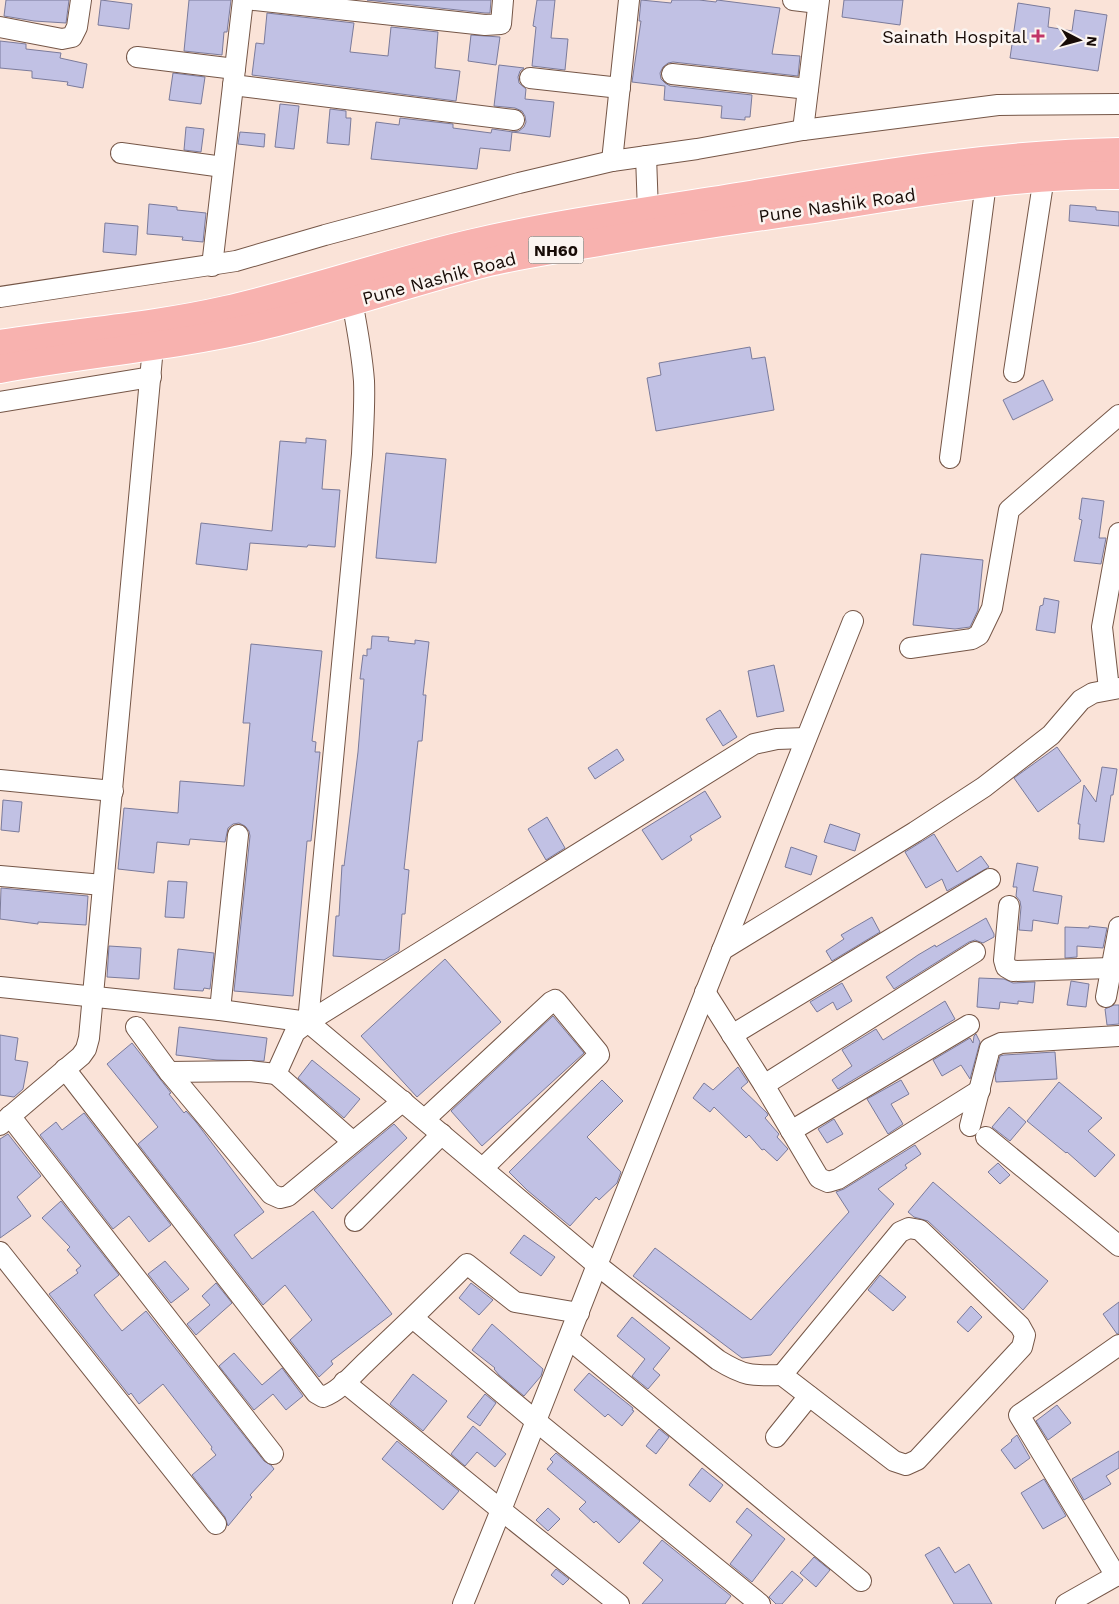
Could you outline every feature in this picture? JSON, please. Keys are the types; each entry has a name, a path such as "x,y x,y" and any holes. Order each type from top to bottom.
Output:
{"highway":[{"name":"Pune Nashik Road","path":"0,344 130,327 225,311 474,243 648,212 893,172 1006,158 1068,153 1119,152"},
{"name":"Pune Nashik Road","path":"0,368 153,347 263,326 321,311 430,277 508,259 669,230 986,183 1076,175 1119,175"}],"street":[{"path":"0,27 62,39 72,37 77,27 81,0"},
{"path":"212,266 243,0"},
{"path":"254,0 360,6 485,26 500,24 502,0"},
{"path":"612,161 629,0"},
{"path":"793,0 819,1 802,130"},
{"path":"137,56 234,77 514,120"},
{"path":"672,74 808,89"},
{"path":"530,78 620,88"},
{"path":"0,298 236,261 520,182 612,161 697,149 802,130 998,105 1119,104"},
{"path":"121,153 224,167"},
{"path":"646,156 648,212"},
{"path":"1014,372 1044,177"},
{"path":"950,458 986,183"},
{"path":"308,1022 362,454 364,380 361,349 352,301"},
{"path":"153,347 89,1038 86,1049 81,1056 5,1120 273,1454"},
{"path":"0,402 151,377"},
{"path":"910,648 972,639 979,635 992,608 1009,510 1119,415"},
{"path":"722,950 916,832 984,787 1051,735 1081,700 1093,693 1114,689 1102,627 1119,533"},
{"path":"463,1604 537,1422 597,1265 853,621"},
{"path":"276,1074 295,1032 308,1022 754,744 777,739 806,738"},
{"path":"0,780 113,791"},
{"path":"220,1010 238,835"},
{"path":"0,876 103,885"},
{"path":"732,1035 990,880"},
{"path":"1009,906 1004,960 1006,967 1013,971 1111,968"},
{"path":"1106,997 1119,927"},
{"path":"764,1085 975,952"},
{"path":"0,987 220,1010 308,1022 597,1265 718,1360 735,1370 755,1376 782,1375 894,1461 906,1465 917,1460 1022,1347 1025,1335 1020,1326 920,1230 909,1228 900,1232 782,1375"},
{"path":"705,992 764,1085 819,1178 828,1182 838,1179 980,1090"},
{"path":"425,1119 555,1000 599,1055 482,1168"},
{"path":"791,1131 969,1025"},
{"path":"136,1027 169,1072 271,1194 280,1198 288,1196 403,1101"},
{"path":"1119,1036 1002,1043 990,1048 980,1090 978,1131 1119,1246"},
{"path":"65,1069 316,1393 323,1397 330,1394 344,1382 413,1318 467,1264 516,1302 579,1314"},
{"path":"169,1072 250,1071 276,1074 353,1142"},
{"path":"355,1221 442,1134"},
{"path":"0,1252 216,1524"},
{"path":"413,1318 760,1604"},
{"path":"569,1339 861,1581"},
{"path":"1066,1604 1117,1575 1020,1415 1119,1345"},
{"path":"344,1382 619,1604"},
{"path":"776,1437 810,1396"}],"building":[{"path":"6,0 69,0 66,23 34,21 4,16"},
{"path":"101,0 132,4 129,29 98,25"},
{"path":"189,0 231,0 227,32 224,32 222,55 184,51"},
{"path":"367,0 491,0 490,13 485,13"},
{"path":"537,0 555,0 551,38 568,39 565,70 532,66 536,27 533,26"},
{"path":"641,0 671,3 672,0 716,2 717,0 780,8 772,54 800,56 798,76 673,62 663,67 660,73 661,79 665,83 670,86 752,95 750,117 745,117 745,120 721,118 722,106 664,100 665,86 632,82 641,21 639,21"},
{"path":"844,0 903,0 900,25 842,17"},
{"path":"1018,3 1050,8 1048,27 1072,31 1075,10 1107,15 1098,71 1010,58"},
{"path":"267,13 354,23 350,52 388,56 391,27 438,32 435,68 460,71 456,101 252,75 256,43 264,44"},
{"path":"471,35 500,37 496,65 468,61"},
{"path":"0,41 26,44 26,49 61,53 60,58 87,64 83,88 67,85 68,82 32,78 32,71 0,68"},
{"path":"499,65 524,68 520,71 518,77 519,83 526,89 525,99 554,102 550,137 512,132 510,151 480,148 477,169 371,159 376,122 399,125 400,118 453,124 453,128 491,133 492,129 519,131 526,122 522,111 515,108 494,106"},
{"path":"173,73 205,77 201,104 169,100"},
{"path":"280,104 299,106 294,149 275,147"},
{"path":"330,109 346,111 346,118 351,118 349,145 327,143"},
{"path":"186,127 204,129 201,152 184,150"},
{"path":"240,132 265,134 264,147 238,144"},
{"path":"149,204 177,207 177,210 206,213 203,242 182,240 183,237 147,234"},
{"path":"1070,205 1096,207 1096,210 1119,212 1119,226 1069,221"},
{"path":"105,223 138,226 136,255 103,252"},
{"path":"750,347 752,359 765,357 774,410 656,431 647,378 661,375 659,363"},
{"path":"1043,380 1053,400 1013,420 1003,400"},
{"path":"306,438 326,440 322,489 340,490 335,547 250,543 247,570 196,564 201,523 272,531 280,441 306,443"},
{"path":"386,453 446,459 436,563 376,558"},
{"path":"1082,498 1104,501 1099,538 1106,538 1101,564 1074,561 1082,520 1079,519"},
{"path":"921,554 983,560 978,610 970,627 955,629 913,625"},
{"path":"1044,598 1059,601 1055,633 1036,630 1040,606 1043,605"},
{"path":"372,636 389,637 388,641 415,644 415,640 429,642 423,695 426,695 422,741 418,741 404,869 409,870 405,914 402,914 399,951 384,960 333,956 336,916 339,916 342,865 344,866 358,752 364,679 360,679 363,655 367,656 367,649 371,649"},
{"path":"251,644 322,651 312,741 316,742 315,752 320,752 311,841 307,841 293,996 234,991 250,836 245,826 239,823 233,824 228,828 225,842 190,839 189,845 157,842 154,873 118,869 124,808 178,813 180,781 244,786 250,723 243,723"},
{"path":"774,665 784,711 757,717 748,671"},
{"path":"720,710 737,737 723,746 706,719"},
{"path":"1057,747 1081,781 1038,812 1014,778"},
{"path":"617,749 624,760 595,779 588,768"},
{"path":"1102,767 1117,769 1104,842 1079,839 1080,824 1078,824 1084,785 1096,802"},
{"path":"705,791 721,817 690,836 692,840 662,860 642,830"},
{"path":"3,800 22,802 19,832 1,830"},
{"path":"547,817 565,848 546,860 528,829"},
{"path":"830,824 860,834 855,851 824,842"},
{"path":"934,834 957,872 981,856 989,867 947,891 942,879 926,888 905,852"},
{"path":"791,847 817,856 811,875 785,867"},
{"path":"1017,863 1038,867 1033,891 1062,896 1058,924 1033,920 1032,931 1019,930 1021,907 1020,901 1016,896 1017,887 1013,887"},
{"path":"168,881 187,882 184,918 165,917"},
{"path":"1,888 88,896 86,925 38,922 38,924 0,919"},
{"path":"872,917 880,932 832,961 826,951 844,939 841,935"},
{"path":"986,918 994,937 983,943 975,940 969,942 894,989 886,977 918,955 935,945 936,947"},
{"path":"1089,926 1107,928 1103,948 1077,946 1077,957 1065,958 1065,927 1089,928"},
{"path":"109,946 141,948 139,979 107,977"},
{"path":"178,949 214,953 210,989 204,988 203,991 174,989"},
{"path":"445,959 501,1022 417,1097 361,1036"},
{"path":"979,978 1004,979 1013,983 1035,982 1033,1003 1018,1001 1018,1004 1000,1002 999,1009 977,1007"},
{"path":"1071,981 1089,984 1086,1007 1067,1005"},
{"path":"842,983 852,1001 837,1010 833,1002 817,1012 810,1002"},
{"path":"945,1001 955,1019 838,1089 832,1080 852,1066 842,1050 876,1029 883,1040"},
{"path":"1119,1005 1119,1024 1107,1025 1105,1009"},
{"path":"553,1016 584,1053 482,1146 451,1111"},
{"path":"179,1027 267,1038 264,1061 217,1060 176,1055"},
{"path":"976,1034 980,1042 970,1079 961,1065 942,1076 933,1060 970,1038 973,1043"},
{"path":"0,1035 18,1038 15,1060 28,1062 23,1089 14,1097 0,1095"},
{"path":"132,1043 171,1093 169,1094 184,1113 186,1111 196,1122 264,1212 234,1235 252,1259 313,1211 392,1314 331,1361 333,1364 319,1377 290,1340 312,1320 285,1285 263,1305 138,1144 158,1127 107,1064"},
{"path":"1055,1052 1057,1079 996,1082 995,1075 1000,1056"},
{"path":"312,1060 360,1099 344,1118 298,1078"},
{"path":"738,1067 748,1082 741,1088 767,1113 768,1115 765,1118 779,1134 777,1137 788,1149 777,1161 764,1149 762,1150 749,1135 746,1138 714,1107 710,1112 693,1098 704,1083 713,1090"},
{"path":"602,1080 623,1101 587,1137 621,1172 617,1183 599,1200 596,1197 570,1226 527,1190 509,1172"},
{"path":"901,1080 909,1094 891,1104 903,1124 888,1134 867,1099"},
{"path":"1059,1082 1102,1118 1088,1131 1115,1155 1095,1177 1027,1121"},
{"path":"1009,1107 1026,1122 1010,1141 992,1127"},
{"path":"84,1113 171,1225 149,1242 129,1216 113,1229 40,1135 56,1122 62,1130"},
{"path":"834,1119 843,1134 827,1143 818,1129"},
{"path":"394,1124 407,1138 332,1209 314,1190"},
{"path":"8,1134 41,1176 17,1197 31,1216 0,1238 0,1139"},
{"path":"915,1145 921,1154 905,1165 907,1168 878,1189 894,1204 771,1355 742,1358 633,1276 655,1248 751,1320 849,1212 836,1192 844,1189"},
{"path":"998,1163 1010,1175 1000,1184 988,1172"},
{"path":"933,1182 1048,1281 1023,1310 928,1221 914,1217 908,1212"},
{"path":"61,1201 119,1275 94,1295 106,1311 122,1331 146,1311 264,1461 274,1469 250,1495 252,1497 228,1526 225,1517 192,1475 216,1455 211,1449 212,1447 163,1384 139,1404 131,1393 129,1395 49,1294 78,1273 76,1270 81,1266 67,1250 70,1247 42,1218"},
{"path":"524,1235 555,1257 541,1276 510,1253"},
{"path":"165,1261 189,1289 171,1303 148,1274"},
{"path":"880,1275 906,1297 893,1311 868,1290"},
{"path":"216,1283 232,1303 196,1335 187,1324 210,1305 202,1296"},
{"path":"471,1283 493,1300 479,1315 459,1298"},
{"path":"1119,1302 1119,1333 1117,1334 1103,1314"},
{"path":"971,1306 982,1317 968,1332 957,1322"},
{"path":"632,1317 670,1348 653,1369 660,1375 648,1389 632,1376 645,1359 617,1336"},
{"path":"492,1324 543,1369 541,1376 524,1396 499,1375 495,1368 472,1350"},
{"path":"234,1353 262,1385 282,1368 303,1396 286,1410 273,1394 254,1410 219,1366"},
{"path":"589,1373 633,1408 632,1410 634,1411 622,1426 608,1414 605,1417 574,1390"},
{"path":"413,1374 447,1401 423,1431 390,1404"},
{"path":"485,1394 496,1403 480,1426 467,1417"},
{"path":"1057,1405 1071,1423 1048,1440 1036,1421"},
{"path":"473,1426 506,1454 495,1467 477,1452 465,1466 451,1454"},
{"path":"659,1429 669,1437 656,1454 646,1446"},
{"path":"1017,1435 1030,1458 1015,1469 1001,1450"},
{"path":"397,1441 459,1491 443,1510 382,1459"},
{"path":"1119,1451 1119,1468 1106,1476 1111,1484 1084,1500 1072,1479"},
{"path":"556,1453 640,1521 619,1543 596,1521 594,1523 579,1509 586,1502 547,1469 553,1462 550,1459"},
{"path":"702,1468 723,1485 710,1502 689,1485"},
{"path":"1044,1479 1066,1516 1043,1529 1021,1493"},
{"path":"548,1508 560,1519 548,1531 536,1520"},
{"path":"747,1508 785,1539 752,1582 730,1564 752,1535 736,1522"},
{"path":"662,1540 731,1596 725,1604 642,1604 663,1580 643,1563"},
{"path":"939,1547 955,1573 969,1564 992,1604 954,1604 925,1555"},
{"path":"814,1557 830,1570 816,1587 800,1573"},
{"path":"556,1569 569,1579 563,1585 551,1575"},
{"path":"792,1571 803,1580 782,1604 776,1604 769,1597"}],"place":[{"name":"Sainath Hospital","path":"1038,36"}]}
